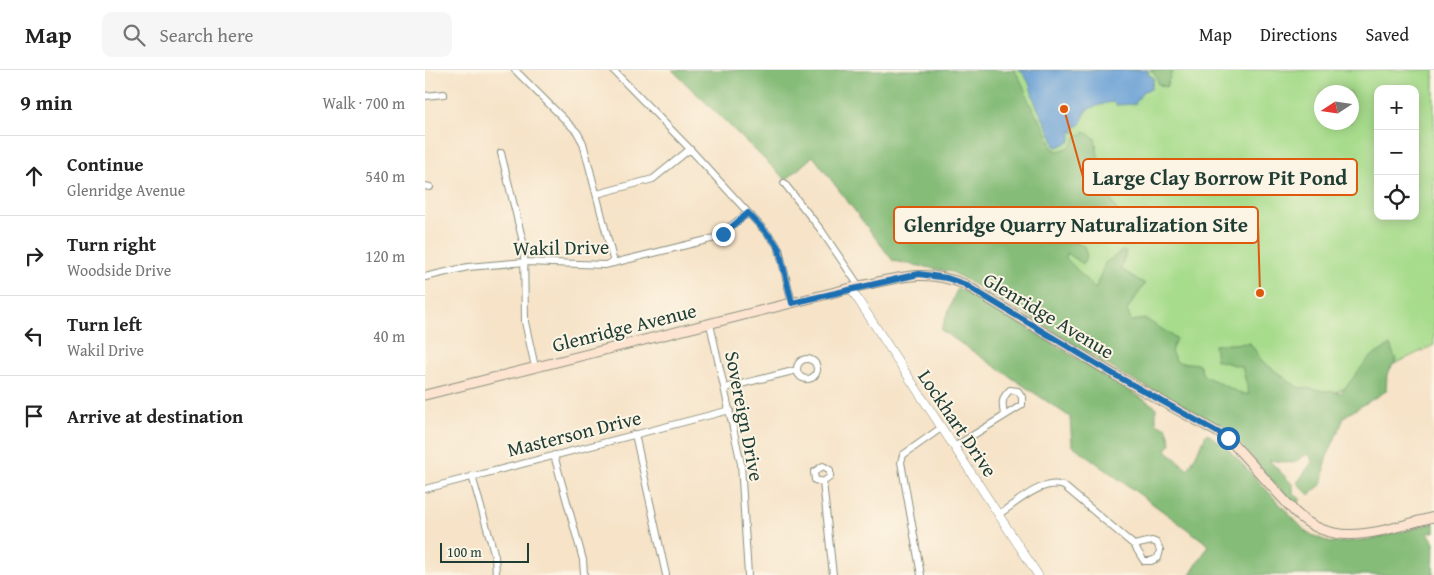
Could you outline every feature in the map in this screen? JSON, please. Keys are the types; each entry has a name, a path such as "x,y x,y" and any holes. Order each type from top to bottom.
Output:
{"main road":[{"name":"Glenridge Avenue","path":"425,395 792,303 919,274 947,278 964,284 1115,375 1228,438 1295,512 1305,522 1318,530 1337,535 1353,535 1434,517"}],"street":[{"path":"515,70 577,132 583,143 614,263"},
{"path":"613,70 690,149 774,241 779,249 792,303"},
{"path":"425,96 444,94"},
{"path":"597,194 653,179 690,149"},
{"path":"501,153 524,246 526,262 525,322 535,367"},
{"path":"784,183 821,230 855,288"},
{"name":"Wakil Drive","path":"425,277 468,267 526,262 605,265 715,238 748,213"},
{"name":"Lockhart Drive","path":"855,288 941,428 1038,575"},
{"name":"Sovereign Drive","path":"710,324 741,464 748,575"},
{"path":"725,388 797,370"},
{"name":"Masterson Drive","path":"425,488 730,410"},
{"path":"954,447 1004,415"},
{"path":"921,575 901,462 903,455 941,428"},
{"path":"635,434 665,563 666,575"},
{"path":"553,455 583,560 584,575"},
{"path":"472,476 495,556 496,575"},
{"path":"823,482 833,575"},
{"path":"999,514 1043,486 1056,483 1063,486 1134,546"}],"green space":[{"path":"672,70 1014,70 1029,102 1045,129 1052,148 1058,151 1067,148 1072,145 1076,136 1085,132 1095,138 1099,161 1109,169 1108,191 1120,218 1115,226 1104,226 1063,239 1084,246 1087,256 1083,264 1067,253 1066,258 1095,289 1105,263 1122,251 1126,252 1121,269 1145,284 1127,310 1131,321 1146,319 1176,338 1171,352 1177,362 1199,364 1203,375 1242,394 1249,394 1242,367 1216,360 1214,345 1250,343 1262,361 1297,387 1341,393 1368,359 1390,345 1396,360 1387,374 1386,391 1345,416 1326,459 1323,483 1309,495 1297,483 1312,462 1309,453 1293,463 1269,460 1293,485 1293,494 1301,499 1298,503 1292,504 1237,440 1188,407 1125,376 1034,319 952,272 893,261 813,156 786,180"},
{"path":"1007,70 1434,70 1434,345 1239,439 1031,241 1121,222 1065,151 1051,156"},
{"path":"1151,70 1173,70 1166,87 1158,84 1157,78"},
{"path":"957,289 974,295 1156,407 1156,423 1167,428 1171,443 1166,450 1188,470 1207,433 1230,451 1307,533 1331,543 1372,539 1434,523 1434,532 1428,533 1434,542 1433,575 1190,575 1209,545 1072,445 1070,417 941,330"}],"water":[{"path":"1020,70 1148,70 1148,74 1154,78 1151,89 1143,91 1135,104 1116,105 1114,102 1111,102 1087,110 1080,125 1073,128 1076,133 1071,131 1071,141 1058,147 1055,146 1036,105 1028,81"}],"place":[{"name":"Large Clay Borrow Pit Pond","path":"1064,109"},
{"name":"Glenridge Quarry Naturalization Site","path":"1260,293"}],"route":[{"path":"723,234 748,213 779,249 792,303 859,286 919,274 947,278 964,284 1115,375 1228,438"}]}
